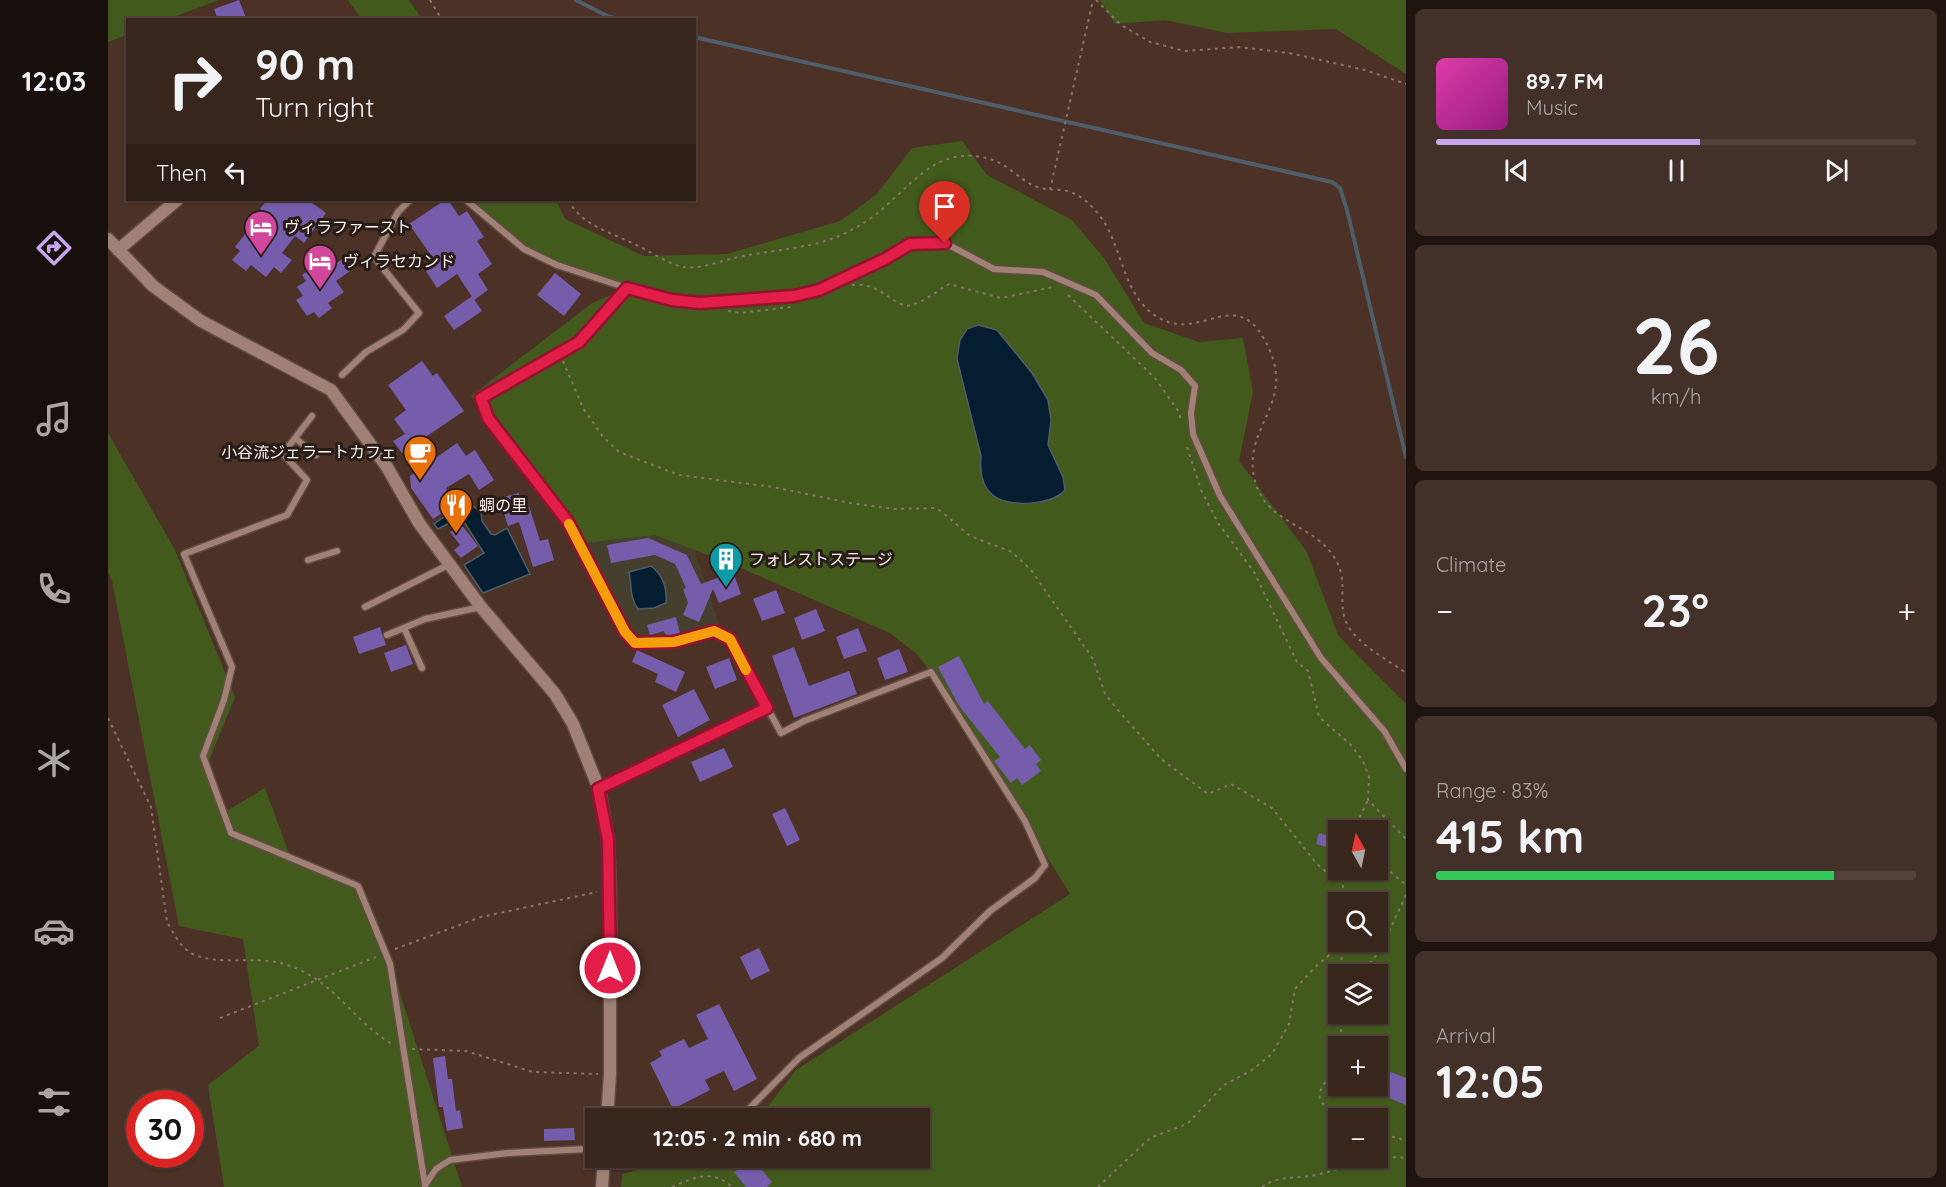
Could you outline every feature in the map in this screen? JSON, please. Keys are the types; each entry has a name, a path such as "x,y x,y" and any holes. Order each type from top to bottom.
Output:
{"street":[{"path":"118,250 163,204"},
{"path":"108,238 153,286 201,321 331,390 387,467 420,523 482,607 555,694 573,724 598,789 608,840 610,1074 608,1108"},
{"path":"602,1187 603,1168"}],"lane":[{"path":"342,375 366,352 404,330 419,313 374,257 398,212 409,201"},
{"path":"467,201 524,249 557,265 672,300 700,303 794,296 819,290 885,259 910,244 945,243 994,268 1043,272 1096,295 1152,353 1181,370 1195,386 1191,413 1193,434 1220,496 1321,658 1385,732 1406,769"},
{"path":"627,288 579,342 481,398 488,418 568,522 625,632 635,643 674,642 714,631 730,639 781,733 804,721 931,672 1025,821 1045,864 1035,878 990,911 942,958 799,1058 750,1108"},
{"path":"312,416 283,454 307,480 287,515 184,554 232,667 224,700 202,756 231,833 358,886 390,964 425,1186"},
{"path":"294,438 316,455"},
{"path":"308,560 337,551"},
{"path":"365,607 450,564"},
{"path":"387,635 425,619 482,607"},
{"path":"404,628 422,668"},
{"path":"598,789 767,708"},
{"path":"425,1186 436,1169 450,1160 508,1153 585,1149"}],"path":[{"path":"430,0 441,18"},
{"path":"1050,190 1094,0 1121,24 1159,44 1185,51 1239,47 1289,52 1365,70 1406,84"},
{"path":"569,201 589,225 681,267 706,266 737,258 807,248 838,236 871,218 916,176 939,162 963,154 998,162 1027,182 1050,190 1073,192 1102,218 1127,279 1143,304 1159,318 1182,325 1234,315 1257,325 1272,354 1278,379 1275,399 1255,440 1254,478 1264,499 1281,518 1325,545 1340,564 1347,624 1357,637 1406,673"},
{"path":"842,288 853,285 872,285 902,306 911,305 949,284 1001,298 1057,287"},
{"path":"1062,290 1155,378 1179,412 1181,422"},
{"path":"718,310 740,313 797,306"},
{"path":"559,353 584,408 603,437 619,452 678,475 773,487 850,503 894,509 933,508 941,511 970,536 1012,552 1031,570 1093,659 1105,694 1161,759 1208,794 1231,784 1272,808 1317,864 1328,874"},
{"path":"1186,442 1201,490 1218,523 1254,572 1297,662 1308,670 1319,717 1350,744 1363,761 1369,777 1368,800 1358,820"},
{"path":"108,718 152,807 167,922 176,938 192,954 281,963 312,976 336,992 367,1026 395,1045"},
{"path":"1368,800 1406,839"},
{"path":"1388,870 1406,885"},
{"path":"394,949 481,917 610,889"},
{"path":"1369,964 1380,951 1406,895"},
{"path":"1098,1187 1150,1138 1187,1124 1224,1085 1252,1070 1272,1054 1289,1024 1295,988 1332,952"},
{"path":"220,1018 383,954"},
{"path":"411,1049 466,1052 533,1072 610,1074"},
{"path":"1328,1072 1318,1090 1319,1099 1328,1111"},
{"path":"1388,1137 1397,1137 1406,1142"},
{"path":"1388,1157 1406,1158"},
{"path":"1262,1187 1278,1178 1313,1176 1338,1168"},
{"path":"672,1187 703,1175 719,1179 732,1187"}],"shaded area":[{"path":"655,535 694,549 719,623 682,642 631,641 632,630 585,543"}],"green space":[{"path":"108,0 219,0 171,18 126,18 126,35 108,42"},
{"path":"348,0 409,0 421,18 360,18"},
{"path":"1100,0 1406,0 1406,74 1336,29 1227,33 1165,20 1115,24"},
{"path":"962,141 987,175 1072,220 1104,258 1144,323 1199,342 1243,338 1253,392 1239,461 1307,552 1338,635 1406,704 1406,1187 621,1187 622,1174 646,1168 930,1168 930,1108 767,1108 796,1070 1070,894 942,688 918,655 890,633 734,565 655,535 585,543 471,396 592,303 626,289 568,270 515,245 467,201 556,201 565,219 644,256 727,254 840,221 877,194 912,148"},
{"path":"108,433 175,550 235,697 206,768 225,812 265,788 291,859 358,886 382,937 462,1187 224,1187 208,1085 259,1046 243,939 179,926 112,581 108,572"}],"water":[{"path":"978,325 997,330 1032,373 1048,400 1051,420 1048,445 1063,477 1065,490 1051,499 1031,503 1010,502 994,496 986,488 981,473 981,456 957,359 960,340 967,329"},
{"path":"464,500 481,512 482,521 491,534 495,535 507,528 530,574 483,593 464,565 484,553 461,517 438,529 434,524 453,510 457,502"},
{"path":"651,566 659,573 663,582 666,603 654,608 638,609 632,595 629,572"}],"building":[{"path":"239,0 246,18 217,18 214,9"},
{"path":"266,201 309,201 326,213 304,243 295,236 282,253 292,260 281,273 274,267 266,277 251,265 246,271 232,260 240,251 235,247 246,233 250,236 266,214 260,209"},
{"path":"444,201 449,201 459,216 467,211 484,237 477,241 492,264 478,274 488,290 474,300 457,274 437,288 426,271 437,264 409,224"},
{"name":"ヴィラセカンド","path":"342,259 350,271 336,281 344,292 328,303 332,308 319,318 314,312 307,316 296,300 303,296 297,287 306,281 302,275 321,261 328,270"},
{"path":"555,273 581,294 564,316 537,295"},
{"path":"472,296 482,311 454,330 444,316"},
{"path":"422,361 433,376 437,373 464,411 402,453 393,441 405,434 394,419 406,410 388,385"},
{"path":"457,443 466,456 475,450 494,480 479,490 469,474 446,488 449,494 440,500 447,510 433,519 411,488 410,476"},
{"path":"519,493 523,508 529,506 540,541 548,539 554,560 533,567 519,522 508,526 499,498"},
{"path":"461,524 478,546 461,558 454,550 460,545 450,532"},
{"path":"648,538 687,555 701,584 733,572 741,594 719,603 713,589 699,622 683,615 688,603 683,589 686,588 675,564 655,555 611,563 607,545"},
{"name":"フォレストステージ","path":"776,590 785,613 762,621 753,599"},
{"path":"816,609 825,631 802,640 794,618"},
{"path":"676,617 680,633 666,636 664,631 650,635 647,625"},
{"path":"380,627 386,645 359,654 353,637"},
{"path":"858,628 867,651 844,659 836,637"},
{"path":"406,645 413,664 391,672 384,653"},
{"path":"794,647 809,686 849,671 857,694 794,718 772,656"},
{"path":"899,649 908,672 885,680 877,658"},
{"path":"637,650 685,672 676,692 655,682 658,674 632,662"},
{"path":"959,656 984,704 988,701 1025,749 1030,745 1041,760 1036,764 1041,771 1022,785 1017,778 1011,783 994,761 1000,757 959,706 938,667"},
{"path":"729,658 737,680 715,689 706,667"},
{"path":"694,689 710,720 678,737 662,705"},
{"path":"724,748 733,767 700,782 691,762"},
{"path":"785,808 800,840 787,846 772,814"},
{"path":"1319,833 1328,836 1328,847 1316,844"},
{"path":"759,948 770,971 751,980 740,957"},
{"path":"719,1004 757,1079 734,1091 724,1071 705,1080 710,1090 672,1108 650,1063 662,1056 659,1051 684,1039 689,1048 708,1039 696,1015"},
{"path":"445,1056 448,1079 452,1079 456,1111 460,1110 463,1128 447,1131 443,1107 439,1107 433,1058"},
{"path":"1388,1071 1406,1078 1406,1105 1384,1096 1388,1096"},
{"path":"574,1128 575,1140 544,1141 544,1129"},
{"path":"739,1168 760,1168 772,1182 767,1187 746,1187 734,1172"}],"waterway":[{"path":"576,0 614,18"},
{"path":"696,37 1332,182 1340,188 1347,210 1406,457"}],"slow traffic":[{"path":"569,524 625,632 635,643 674,642 714,631 730,639 746,670"}],"place":[{"name":"ヴィラファースト","path":"261,256"},
{"name":"ヴィラセカンド","path":"320,290"},
{"name":"小谷流ジェラートカフェ","path":"420,481"},
{"name":"蜩の里","path":"456,534"},
{"name":"フォレストステージ","path":"726,588"}],"route":[{"path":"610,968 608,840 598,789 767,708 730,639 714,631 674,642 635,643 625,632 568,522 488,418 481,398 579,342 627,288 672,300 700,303 794,296 819,290 885,259 910,244 945,243"}]}
